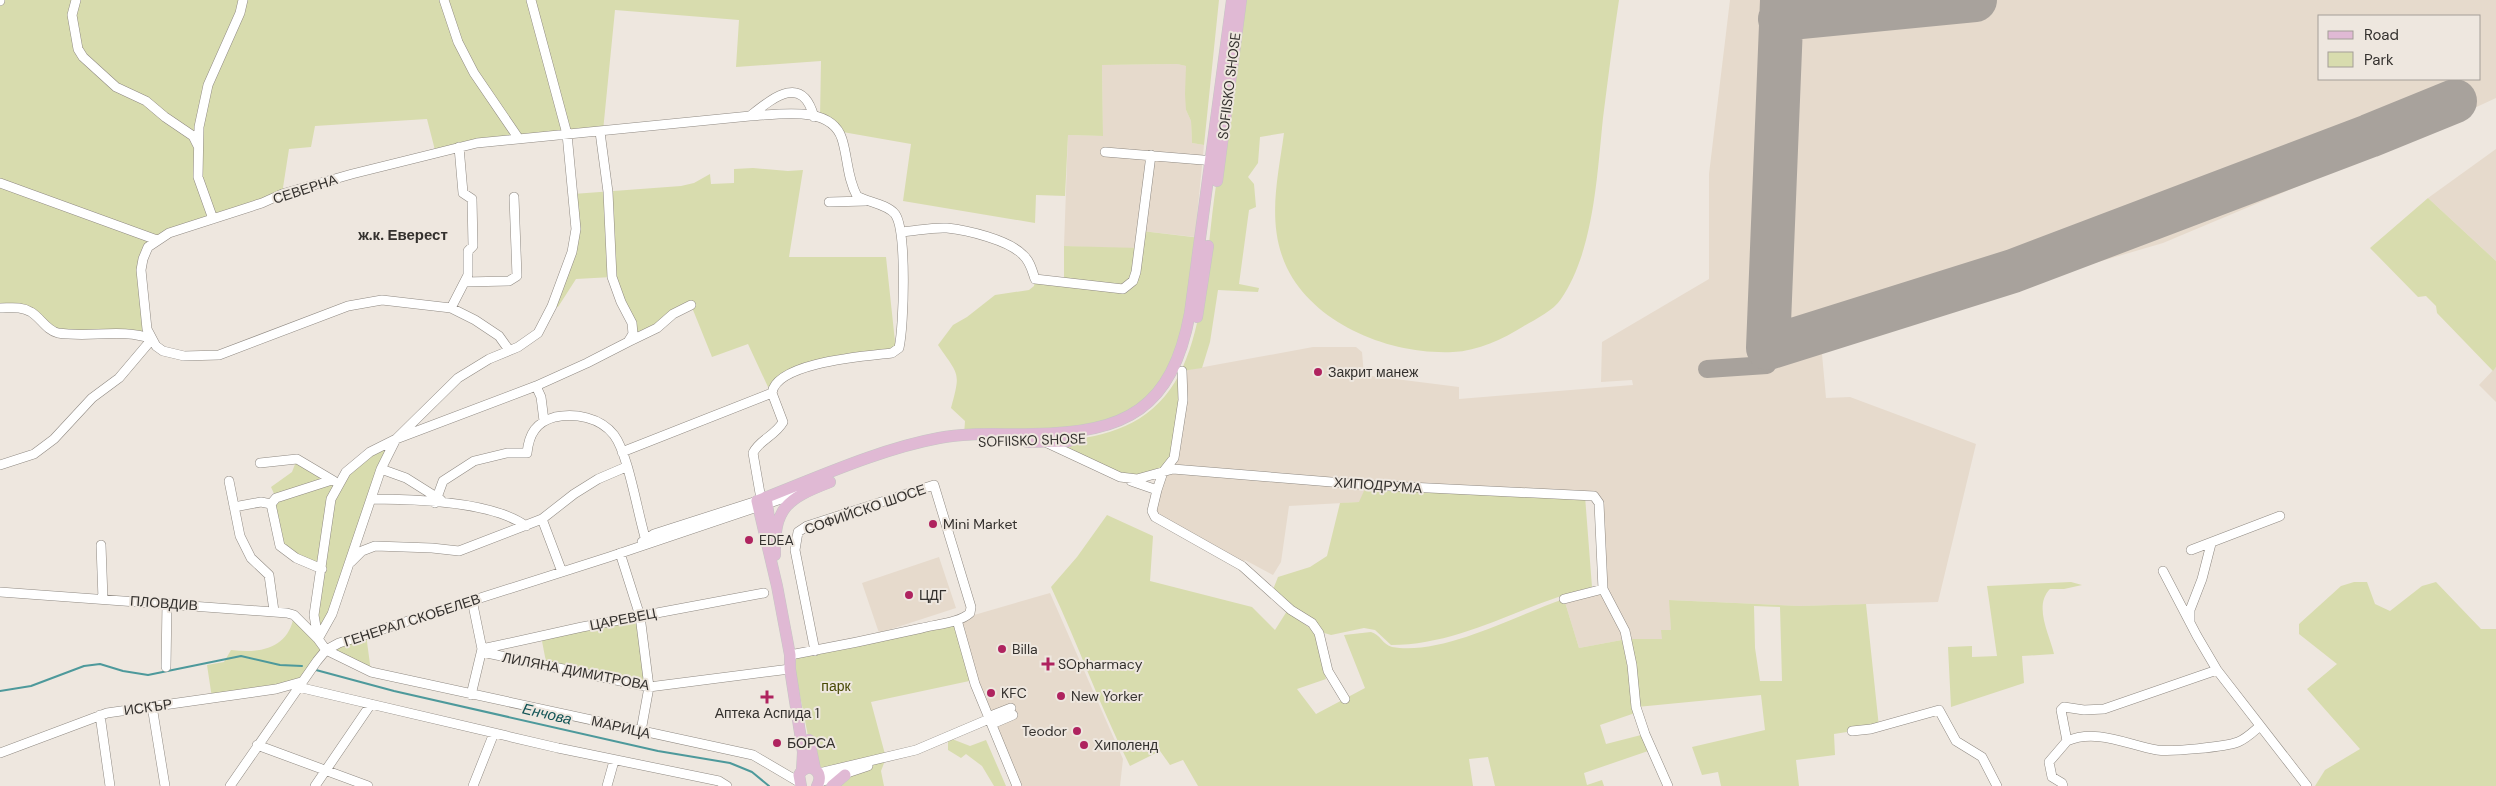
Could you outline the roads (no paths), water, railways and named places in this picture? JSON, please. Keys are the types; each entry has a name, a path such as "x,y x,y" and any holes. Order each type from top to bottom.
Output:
{"main road":[{"name":"SOFIISKO SHOSE","path":"762,502 892,450 923,441 964,435 1040,434 1095,430 1119,422 1147,404 1163,388 1174,370 1185,341 1216,161 1232,0"},
{"name":"SOFIISKO SHOSE","path":"775,556 775,525 781,512 815,487 928,447 972,442 1045,442 1095,437 1118,430 1135,422 1165,396 1182,371 1192,343 1240,0"},
{"path":"762,502 775,556 777,586"},
{"path":"762,502 790,655 790,670 804,752 801,777"},
{"path":"790,655 794,665 818,778"},
{"path":"801,777 809,768 818,778"},
{"path":"832,786 845,775"}],"street":[{"path":"76,0 72,15 78,49 83,56 116,87 146,101 164,117 193,136 198,146"},
{"path":"213,219 198,177 198,146 204,99 240,13 243,0"},
{"path":"444,0 458,42 474,73 519,139"},
{"path":"318,639 332,614 381,469 396,438 458,378 527,342 543,324 575,242 576,220 567,134 532,0"},
{"path":"622,452 772,392 781,379 792,372 850,358 892,353 899,348 903,331 900,232 894,212 856,196 852,188 842,139 830,123 814,117 810,104 805,98 796,93 786,92 774,97 750,116"},
{"name":"СЕВЕРНА","path":"157,240 168,233 262,204 282,194 352,174 477,143 750,116 787,114 814,117"},
{"path":"600,132 608,192 612,277 621,302 632,323 633,334 628,342"},
{"path":"451,308 468,276 468,251 473,246 472,199 463,194 459,147"},
{"path":"1105,152 1216,161"},
{"path":"900,232 946,228 977,233 1016,249 1023,254 1030,263 1035,279 1123,289 1133,281 1136,272 1151,155"},
{"path":"0,183 157,240"},
{"path":"465,282 509,281 517,276 514,197"},
{"path":"830,202 866,201"},
{"path":"157,240 148,247 141,270 147,329 152,339 163,351 184,356 219,355 348,306 382,300 451,308 475,320 499,336 509,350"},
{"path":"271,504 276,498 336,482 357,462 396,438 536,386 657,328 673,314 691,304"},
{"path":"0,308 11,307 32,312 56,332 100,335 135,333 152,339"},
{"path":"0,465 34,454 54,440 92,398 119,378 152,339"},
{"path":"1182,371 1183,400 1174,458 1176,464 1184,470"},
{"path":"536,386 541,397 544,421"},
{"path":"762,502 753,453 755,448 775,434 783,422 772,392"},
{"path":"435,500 442,481 474,461 507,453 526,453 532,432 544,421 564,415 588,418 609,430 622,452 646,542"},
{"path":"1045,442 1120,477 1158,490"},
{"path":"1174,458 1163,472 1158,490 1153,499 1152,511 1154,517 1242,566 1291,610 1312,623 1319,633 1328,671 1345,699"},
{"path":"260,463 297,459 336,482"},
{"path":"350,564 362,551 375,546 432,548 459,552 542,520 574,494 598,479 626,467"},
{"path":"381,469 406,478 435,500"},
{"name":"ХИПОДРУМА","path":"1120,477 1137,479 1172,469 1368,484 1594,496 1599,502 1603,589"},
{"path":"229,481 240,536 251,558 269,575 274,611"},
{"path":"318,639 314,615 331,498 336,482"},
{"path":"790,655 815,651 957,620 968,615 970,606 934,485 807,526 798,532 795,550 815,651"},
{"name":"ГЕНЕРАЛ СКОБЕЛЕВ","path":"230,786 299,684 326,650 348,640 624,551 646,542 654,534 815,487"},
{"path":"371,499 435,500 502,513 514,517 526,526"},
{"path":"234,507 261,502 271,504"},
{"path":"271,504 280,546 296,558 322,568"},
{"path":"2191,550 2280,516"},
{"path":"542,520 562,572"},
{"path":"2190,622 2190,610 2202,579 2210,544"},
{"path":"101,545 103,599"},
{"path":"624,551 640,616 648,688 640,731"},
{"path":"2163,571 2217,670 2307,786"},
{"path":"1564,599 1603,589 1625,631 1632,666 1636,707 1645,734 1668,786"},
{"name":"ПЛОВДИВ","path":"0,592 274,611 294,615 318,639 326,650"},
{"name":"ЦАРЕВЕЦ","path":"482,650 640,616 764,593"},
{"path":"472,600 482,650 472,695"},
{"path":"166,603 166,667"},
{"path":"957,620 972,674 1017,786"},
{"name":"МАРИЦА","path":"326,650 371,672 753,755 801,777"},
{"name":"ЛИЛЯНА ДИМИТРОВА","path":"482,650 648,688 790,670"},
{"path":"2067,741 2061,710 2067,707 2084,710 2104,709 2217,670"},
{"path":"299,684 494,734 614,761 719,781 727,786"},
{"name":"ИСКЪР","path":"0,753 100,715 299,684"},
{"path":"314,786 371,704"},
{"path":"152,706 165,786"},
{"path":"1852,731 1871,729 1938,710 1956,741 1982,757 1997,786"},
{"path":"818,778 916,750 1012,711"},
{"path":"100,715 110,786"},
{"path":"2062,786 2062,783 2052,777 2049,762 2067,741 2076,737 2093,736 2160,750 2231,744 2246,738 2260,726"},
{"path":"473,786 494,734"},
{"path":"257,745 368,786"},
{"path":"818,778 845,775 886,758"},
{"path":"607,786 614,761"}],"waterway":[{"path":"0,691 31,686 84,666 100,664 123,671 148,675 241,656 280,665 302,666"},
{"name":"Енчова","path":"316,670 394,691 658,751 730,763 752,772 769,786"}],"place":[{"name":"Закрит манеж","path":"1318,372"},
{"name":"Mini Market","path":"933,524"},
{"name":"EDEA","path":"749,540"},
{"name":"ЦДГ","path":"909,595"},
{"name":"Billa","path":"1002,649"},
{"name":"SOpharmacy","path":"1048,664"},
{"name":"KFC","path":"991,693"},
{"name":"New Yorker","path":"1061,696"},
{"name":"Аптека Аспида 1","path":"767,697"},
{"name":"Teodor","path":"1077,731"},
{"name":"БОРСА","path":"777,743"},
{"name":"Хиполенд","path":"1084,745"}],"district":[{"name":"ж.к. Еверест","path":"403,235"}],"park label":[{"name":"парк","path":"836,686"}]}
